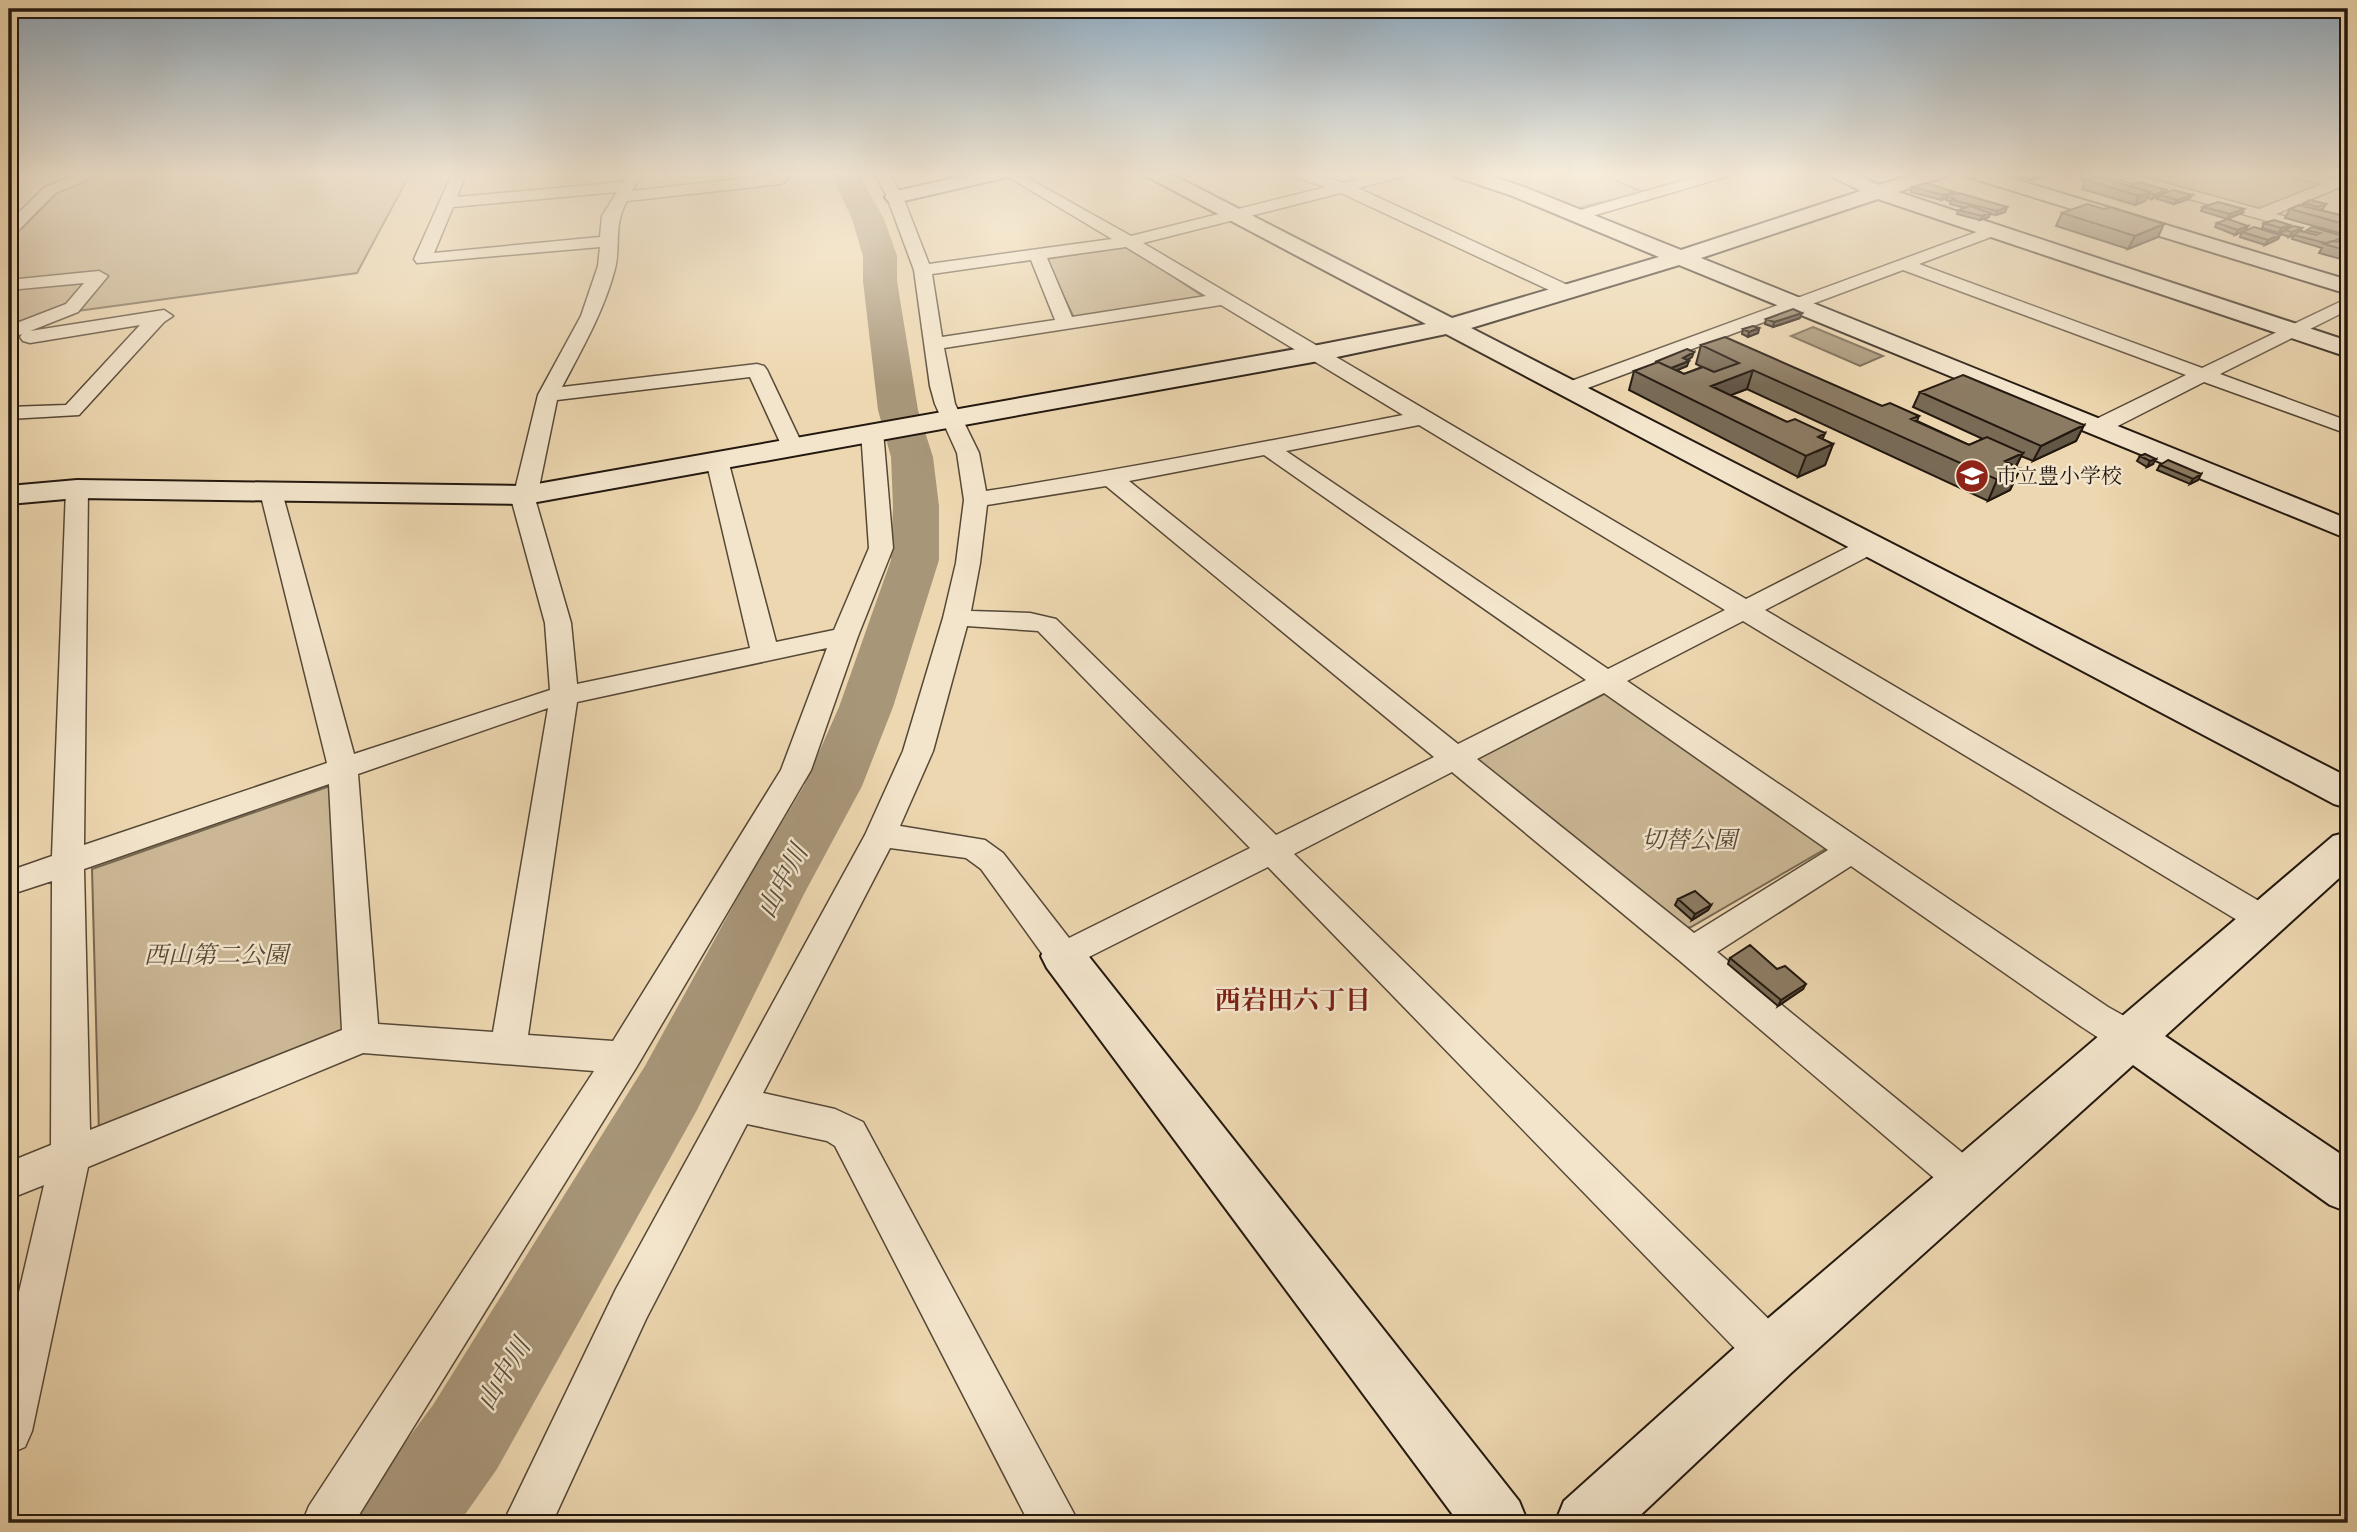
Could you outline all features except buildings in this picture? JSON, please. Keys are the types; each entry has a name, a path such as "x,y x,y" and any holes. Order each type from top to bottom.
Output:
{"street":[{"path":"429,243 423,259 583,243"},
{"path":"508,1049 564,696 558,623 524,502 548,395 590,316 607,266 609,243"},
{"path":"527,1523 631,1304 881,835 918,751 956,618 968,564 976,500 968,453 948,418 940,386 936,344 923,270 912,243"},
{"path":"923,270 1118,243"},
{"path":"1131,243 2264,920"},
{"path":"1290,243 2348,794"},
{"path":"1464,243 1568,292"},
{"path":"1643,243 2348,530"},
{"path":"9,495 77,489 526,495 876,430 1313,354 1451,326 1723,243"},
{"path":"1570,388 1961,243"},
{"path":"2031,243 2348,349"},
{"path":"2206,243 2348,287"},
{"path":"1037,255 1066,324"},
{"path":"1905,265 2348,428"},
{"path":"9,285 99,276 72,308 9,333"},
{"path":"936,344 1222,299"},
{"path":"2098,427 2348,303"},
{"path":"9,351 26,338 166,316 72,411 9,412"},
{"path":"548,395 757,370 792,446"},
{"path":"976,500 1111,478 1265,446 1421,418"},
{"path":"326,1523 623,1057 796,770 845,636 881,548 876,430"},
{"path":"1265,446 2348,1188"},
{"path":"717,460 765,653"},
{"path":"1111,478 1692,951 1967,1181"},
{"path":"9,1431 71,1156 68,862 77,489"},
{"path":"271,492 343,769 361,1038"},
{"path":"1063,956 1455,760 1605,680 1871,545"},
{"path":"956,618 1030,621 1047,625 1771,1353"},
{"path":"9,883 540,701 845,636"},
{"path":"881,835 974,849 992,861 1497,1523"},
{"path":"1586,1523 1771,1353 2348,847"},
{"path":"1692,951 1852,850"},
{"path":"9,1181 361,1038 623,1057"},
{"path":"739,1105 835,1126 849,1134 1055,1523"}],"green space":[{"path":"9,243 373,243 357,273 33,317 9,325"},
{"path":"1128,246 1204,297 1074,318 1046,259"},
{"name":"切替公園","path":"1608,692 1827,848 1691,927 1677,928 1471,762"},
{"name":"西山第二公園","path":"330,786 344,1034 99,1134 92,869"}],"shaded area":[{"path":"1813,327 1883,356 1860,366 1791,336"}],"waterway":[{"name":"山中川","path":"403,1523 465,1437 671,1088 772,894 833,786 866,707 915,560 916,506 912,457 898,410 880,281 880,256 876,243"}],"place":[{"name":"市立豊小学校","path":"1972,476"}],"district":[{"name":"西岩田六丁目","path":"1293,1000"}]}
